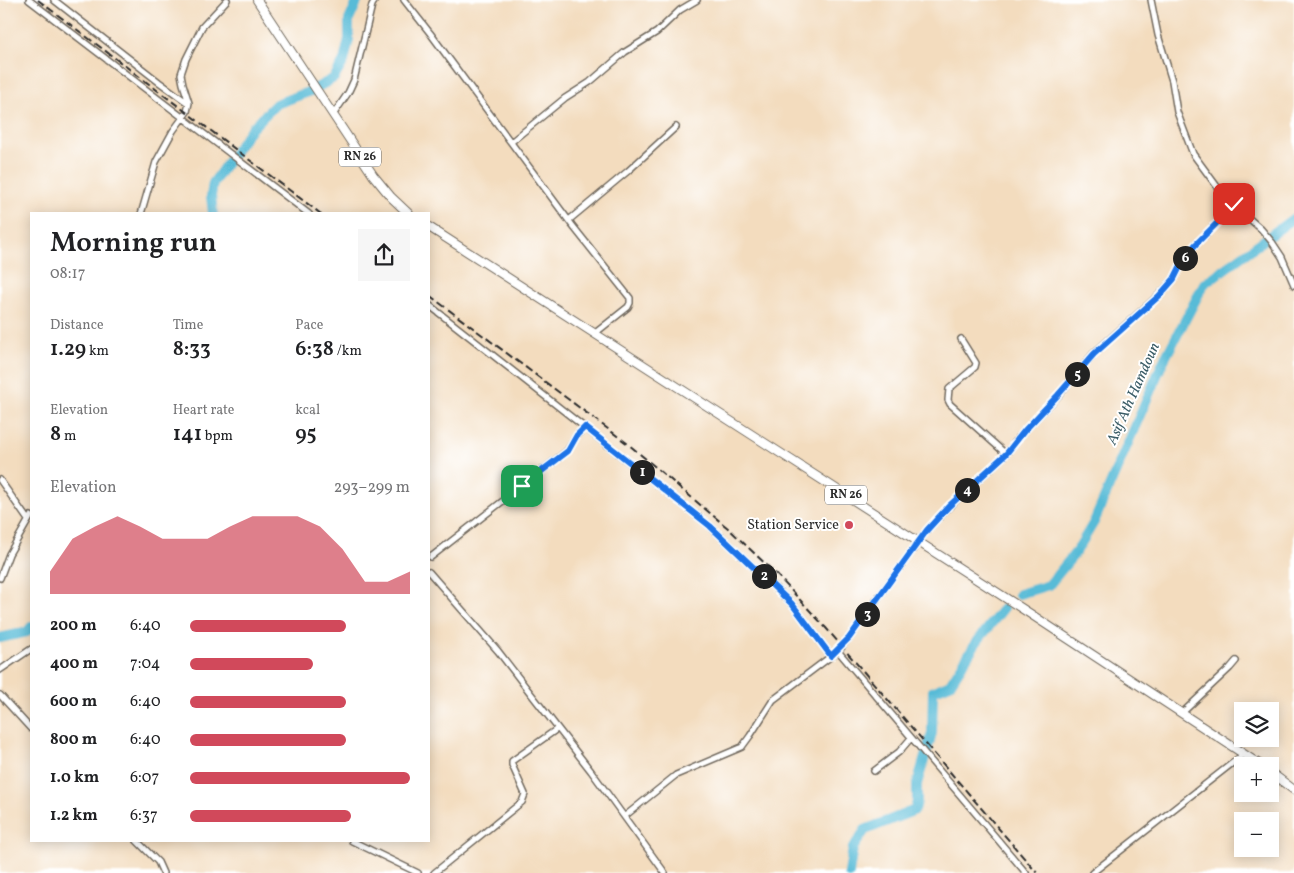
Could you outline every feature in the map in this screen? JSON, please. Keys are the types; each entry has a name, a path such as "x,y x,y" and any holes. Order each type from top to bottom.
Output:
{"main road":[{"name":"RN 26","path":"258,0 372,175 391,197 408,212"},
{"name":"RN 26","path":"430,228 919,542 1248,757"},
{"path":"1279,779 1294,790"}],"street":[{"path":"30,0 307,212"},
{"path":"54,0 159,82 189,103"},
{"path":"142,212 156,162 174,130 187,112 189,103 181,74 186,59 202,27 227,0"},
{"path":"333,115 348,93 354,80 372,5 375,0"},
{"path":"404,0 630,298 628,307 594,334"},
{"path":"511,142 565,98 590,82 625,52 657,32 680,10 697,0"},
{"path":"1151,0 1158,35 1172,82 1177,112 1193,154 1224,196 1261,229 1272,242 1282,257 1294,284"},
{"path":"569,220 628,171 676,127"},
{"path":"625,816 676,775 742,746 773,700 838,651 927,530 949,506 1006,454 1025,430 1094,354 1174,279 1185,257 1234,204"},
{"path":"430,306 668,492 717,533 792,604 831,656"},
{"path":"961,339 976,363 975,367 949,389 948,400 950,404 1006,454"},
{"path":"432,557 568,451 577,435 585,427"},
{"path":"0,480 30,518 9,554 0,578"},
{"path":"430,573 498,652 625,816 665,873"},
{"path":"0,670 30,650"},
{"path":"838,651 1026,873"},
{"path":"1182,713 1236,661"},
{"path":"0,695 30,728"},
{"path":"434,873 522,802 525,794 512,761 557,729"},
{"path":"874,772 899,752 911,738"},
{"path":"1092,873 1244,754"},
{"path":"138,842 158,862 163,873"},
{"path":"354,842 418,873"}],"waterway":[{"path":"213,212 211,196 213,183 250,130 276,104 311,91 334,78 344,61 349,39 349,20 358,0"},
{"name":"Asif Ath Hamdoun","path":"1019,594 1049,585 1076,552 1094,522 1162,364 1204,284 1294,218"},
{"name":"Asif Ath Hamdoun","path":"849,873 853,848 865,830 915,810 917,784 932,733 933,691 950,684 976,643 1003,609"},
{"path":"0,638 27,632 30,628"}],"railway":[{"path":"38,0 318,212"},
{"path":"430,296 628,444 729,529 776,574 826,628 1037,873"}],"place":[{"name":"Station Service","path":"849,525"}],"route":[{"path":"522,486 568,451 577,435 585,427 710,526 779,590 805,620 831,656 849,638 927,530 949,506 1006,454 1025,430 1094,354 1159,296 1174,279 1185,257 1234,204"}]}
